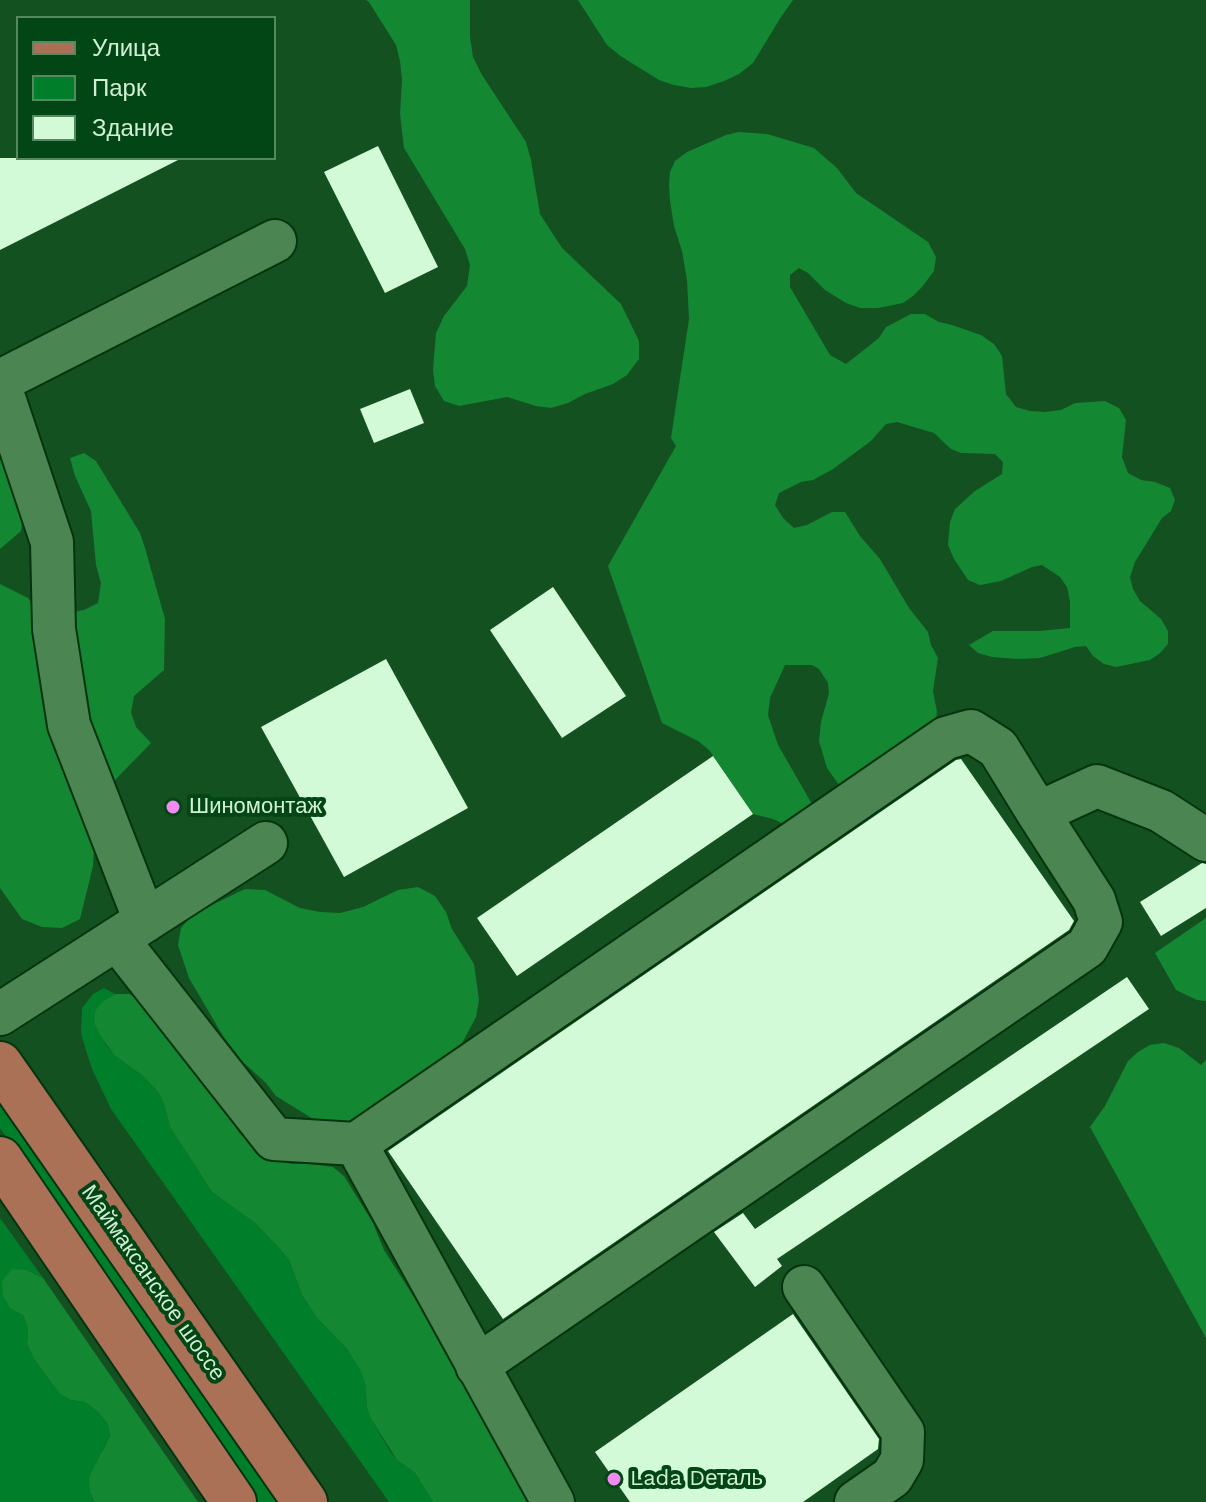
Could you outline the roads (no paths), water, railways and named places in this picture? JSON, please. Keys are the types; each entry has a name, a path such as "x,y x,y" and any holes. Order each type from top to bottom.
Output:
{"main road":[{"name":"Маймаксанское шоссе","path":"0,1064 305,1502"},
{"path":"0,1159 234,1502"}],"lane":[{"path":"275,241 0,383 52,542 54,629 69,725 131,930 274,1139 356,1144 946,738 971,731 998,748 1094,900 1101,922 1087,947 477,1366"},
{"path":"1038,813 1097,786 1161,811 1206,840"},
{"path":"0,1014 266,843"},
{"path":"356,1144 553,1502"},
{"path":"804,1287 903,1432 902,1460 892,1477 856,1502"}],"place":[{"name":"Шиномонтаж","path":"173,807"},
{"name":"Lada Dеталь","path":"614,1479"}]}
